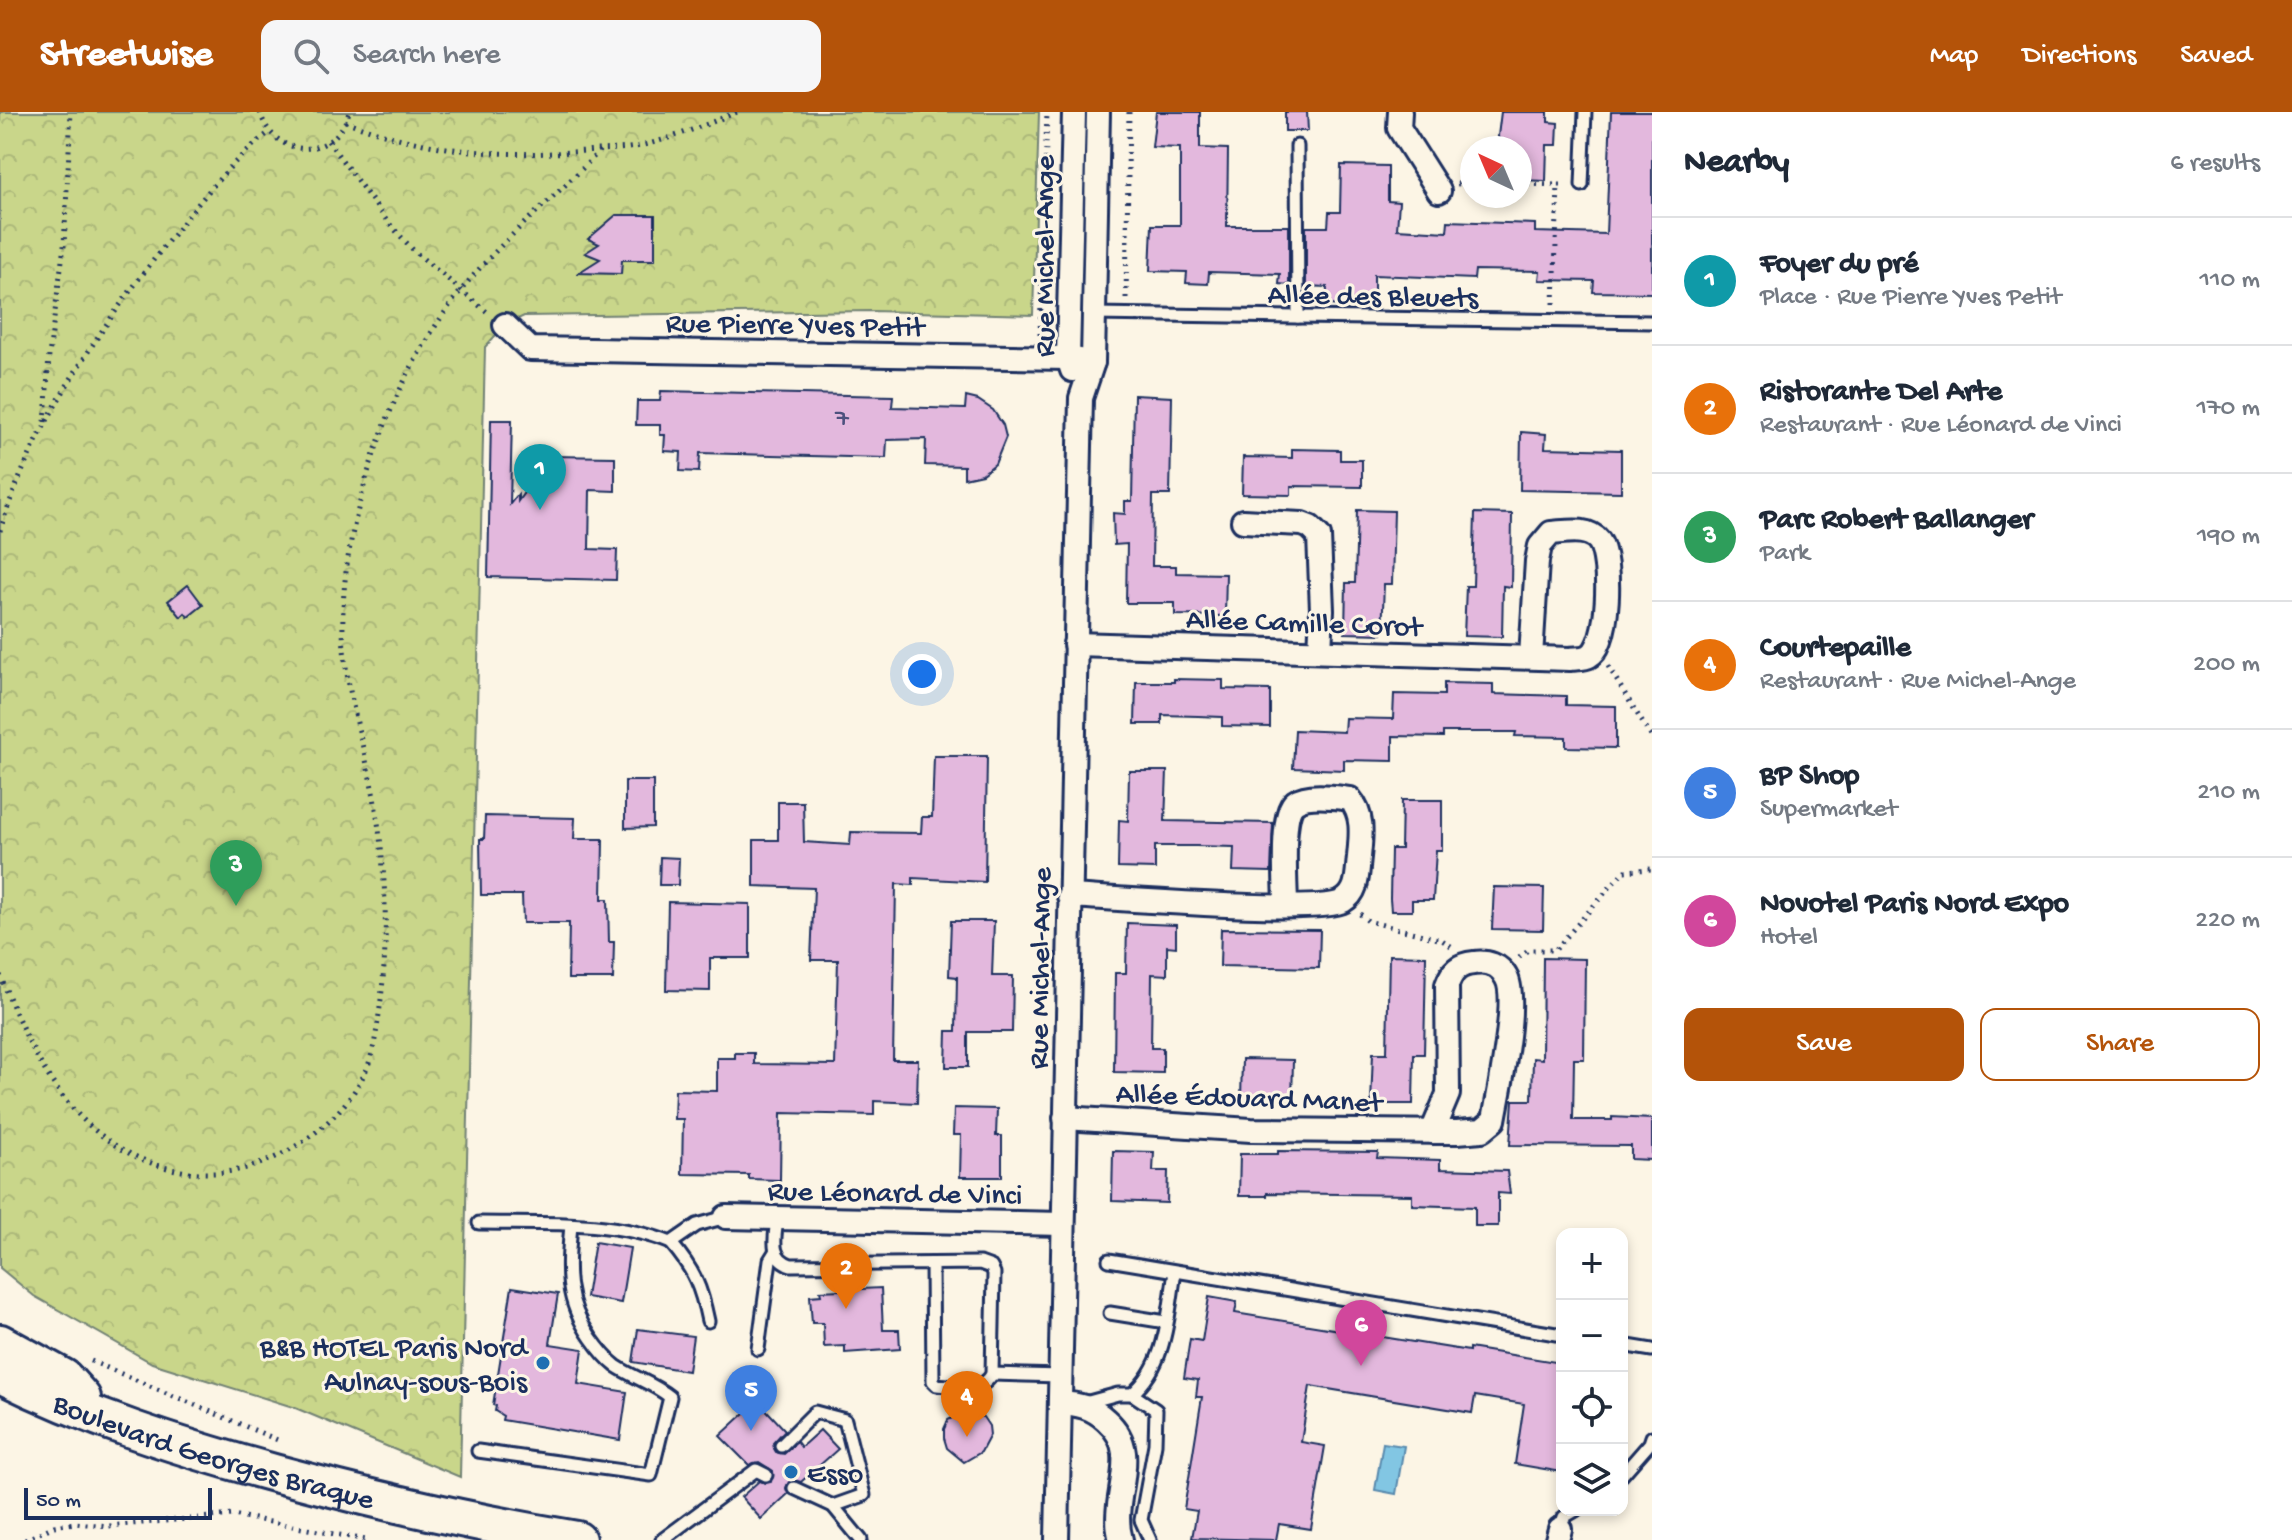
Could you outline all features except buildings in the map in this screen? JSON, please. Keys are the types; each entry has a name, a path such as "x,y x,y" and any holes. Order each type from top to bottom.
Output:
{"main road":[{"path":"0,1343 64,1378 102,1420"},
{"name":"Boulevard Georges Braque","path":"0,1374 102,1420 183,1448 333,1489 516,1530 577,1540"}],"street":[{"name":"Rue Michel-Ange","path":"1074,112 1068,358 1081,398"},
{"name":"Rue Michel-Ange","path":"1057,1540 1070,1404 1060,1376 1069,896 1081,398 1093,362 1098,112"},
{"path":"1400,112 1399,128 1439,191"},
{"name":"Rue Pierre Yves Petit","path":"505,325 530,349 1039,357 1093,362"},
{"path":"1243,521 1302,524 1319,536 1320,651"},
{"path":"1531,657 1540,546 1551,533 1568,531 1585,531 1599,540 1606,558 1604,624 1599,646 1594,651"},
{"name":"Allée Camille Corot","path":"1075,644 1570,659 1589,657 1594,651"},
{"path":"1069,896 1286,906 1331,905 1352,893 1356,882 1360,810 1350,799 1312,797 1297,800 1291,805 1286,820 1286,906"},
{"path":"1432,1132 1448,1094 1447,985 1451,973 1465,964 1481,962 1498,967 1502,972"},
{"name":"Allée Édouard Manet","path":"1065,1118 1251,1130 1482,1130 1494,1120 1512,999 1508,979 1502,972"},
{"name":"Rue Léonard de Vinci","path":"726,1217 1063,1224"},
{"path":"1070,1404 1098,1413 1122,1438 1125,1451 1117,1528 1121,1540"}],"lane":[{"path":"1582,185 1585,112"},
{"path":"1297,146 1298,317"},
{"name":"Allée des Bleuets","path":"1093,314 1652,322"},
{"path":"671,1243 697,1225 726,1217"},
{"path":"758,1349 770,1260 775,1252 777,1219"},
{"path":"479,1223 571,1225 646,1233 671,1243 689,1264 701,1286 708,1321"},
{"path":"478,1451 651,1475 670,1397 657,1386 636,1379 612,1363 578,1318 568,1289 571,1225"},
{"path":"775,1252 781,1262 791,1265 980,1263 991,1267 994,1273 992,1374 987,1383 980,1387 937,1385 933,1381 932,1264"},
{"path":"1109,1260 1556,1334"},
{"path":"1132,1394 1143,1384 1162,1347 1175,1272"},
{"path":"1110,1313 1166,1322"},
{"path":"1628,1346 1652,1350"},
{"path":"992,1374 1060,1376"},
{"path":"1070,1404 1132,1394 1156,1410 1155,1444 1141,1520 1150,1540"},
{"path":"781,1446 815,1412 845,1420 864,1495 833,1506"},
{"path":"1628,1468 1652,1437"},
{"path":"662,1540 761,1473 766,1461"},
{"path":"794,1488 833,1506 861,1540"},
{"path":"1558,1534 1566,1516"}],"path":[{"path":"45,423 49,355 64,246 71,112"},
{"path":"260,112 270,132 283,143 302,149 313,148 336,135 349,112"},
{"path":"345,121 431,147 473,153 558,153 637,147 692,131 737,112"},
{"path":"1039,357 1047,112"},
{"path":"1126,315 1129,112"},
{"path":"0,531 11,495 45,423 115,309 218,181 253,144 270,132"},
{"path":"328,141 387,221 414,251 505,325"},
{"path":"0,975 22,1030 66,1103 99,1134 128,1153 158,1164 197,1174 235,1173 267,1161 318,1131 356,1087 368,1064 382,994 385,878 375,805 345,659 342,599 351,539 366,479 387,417 418,351 460,291 495,251 601,149"},
{"path":"1532,184 1582,185"},
{"path":"1553,321 1558,185"},
{"path":"1594,651 1614,673 1652,738"},
{"path":"1502,972 1528,950 1555,950 1624,871 1652,869"},
{"path":"1344,900 1368,921 1442,940 1454,948 1465,964"},
{"path":"83,1356 142,1384 291,1445"},
{"path":"25,1540 54,1526 75,1523 109,1526 233,1515 366,1540"}],"green space":[{"path":"0,112 1039,112 1033,315 871,311 524,316 505,325 485,347 460,1477 293,1407 152,1363 34,1296 0,1268"}],"water":[{"path":"1383,1443 1404,1446 1396,1494 1375,1490"}],"place":[{"name":"Foyer du pré","path":"540,510"},
{"name":"Parc Robert Ballanger","path":"236,906"},
{"name":"Ristorante Del Arte","path":"846,1309"},
{"name":"B&B HOTEL Paris Nord Aulnay-sous-Bois","path":"543,1363"},
{"name":"Novotel Paris Nord Expo","path":"1361,1366"},
{"name":"BP Shop","path":"751,1431"},
{"name":"Courtepaille","path":"967,1437"},
{"name":"Esso","path":"791,1472"}]}
